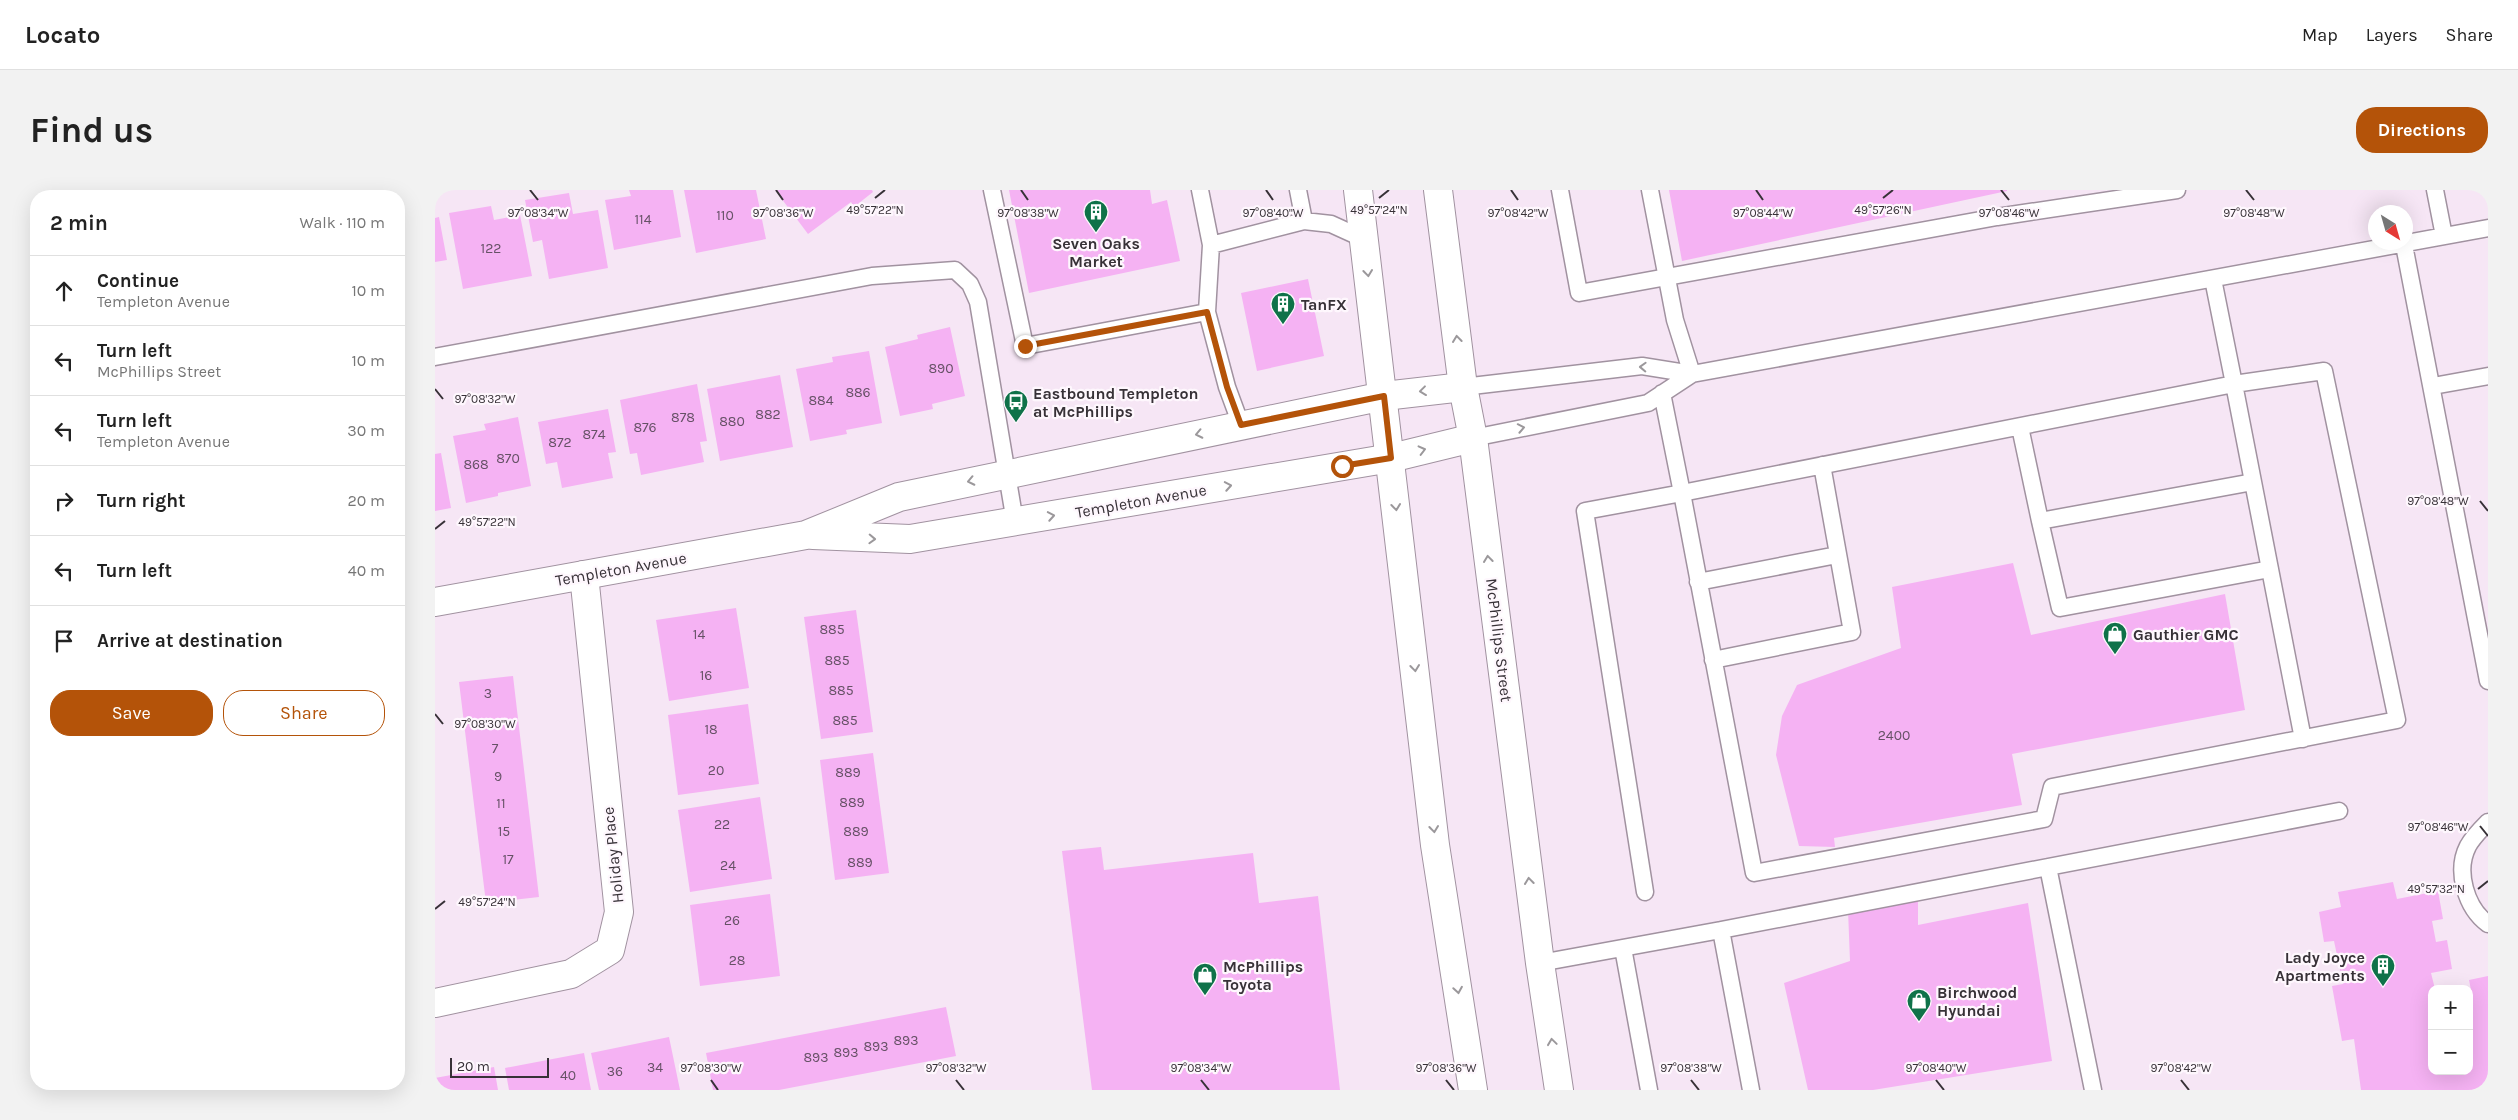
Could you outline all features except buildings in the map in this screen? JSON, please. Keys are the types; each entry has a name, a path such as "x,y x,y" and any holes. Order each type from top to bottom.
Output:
{"street":[{"path":"1358,190 1384,396 1435,845 1473,1090"},
{"name":"McPhillips Street","path":"1438,190 1463,387 1473,438 1540,963 1559,1090"},
{"name":"Templeton Avenue","path":"435,602 806,535 899,497 1006,473 1384,396 1463,387"},
{"name":"Templeton Avenue","path":"806,535 910,539 1391,458 1473,438"},
{"name":"Holiday Place","path":"435,1002 571,974 610,950 619,912 584,575"}],"lane":[{"path":"992,190 1025,346 1207,312"},
{"path":"1200,190 1211,245 1207,312 1227,387 1241,425"},
{"path":"1298,190 1304,221"},
{"path":"1560,190 1579,293 2119,194 2177,190"},
{"path":"1650,190 1665,278 1675,320 1692,374"},
{"path":"2435,190 2444,236"},
{"path":"1211,245 1304,221 1331,224 1364,238"},
{"path":"2413,243 2488,228"},
{"path":"1463,387 1642,366 1692,374 2376,250"},
{"path":"2405,250 2433,386 2488,681"},
{"path":"435,357 872,276 955,270 970,284 979,302 1015,522"},
{"path":"2213,279 2303,739"},
{"path":"1645,892 1585,511 1682,493 2020,427 2234,384 2324,371 2397,720 2052,787 2043,819 1754,873 1682,493 1662,394"},
{"path":"1473,438 1648,403 1692,374"},
{"path":"2433,386 2488,376"},
{"path":"2020,427 2060,608 2270,568"},
{"path":"1713,660 1851,632 1821,465"},
{"path":"2040,521 2253,482"},
{"path":"1698,582 1837,555"},
{"path":"1540,963 2339,811"},
{"path":"2488,822 2467,848 2463,868 2465,889 2471,905 2480,919 2488,924"},
{"path":"2048,867 2093,1090"},
{"path":"1721,930 1751,1090"},
{"path":"1623,948 1649,1090"}],"place":[{"name":"Seven Oaks Market","path":"1096,233"},
{"name":"TanFX","path":"1283,325"},
{"name":"Eastbound Templeton at McPhillips","path":"1016,423"},
{"name":"Gauthier GMC","path":"2115,655"},
{"name":"Lady Joyce Apartments","path":"2383,987"},
{"name":"McPhillips Toyota","path":"1205,996"},
{"name":"Birchwood Hyundai","path":"1919,1022"}],"route":[{"path":"1025,346 1207,312 1227,387 1241,425 1384,396 1391,458 1342,466"}]}
